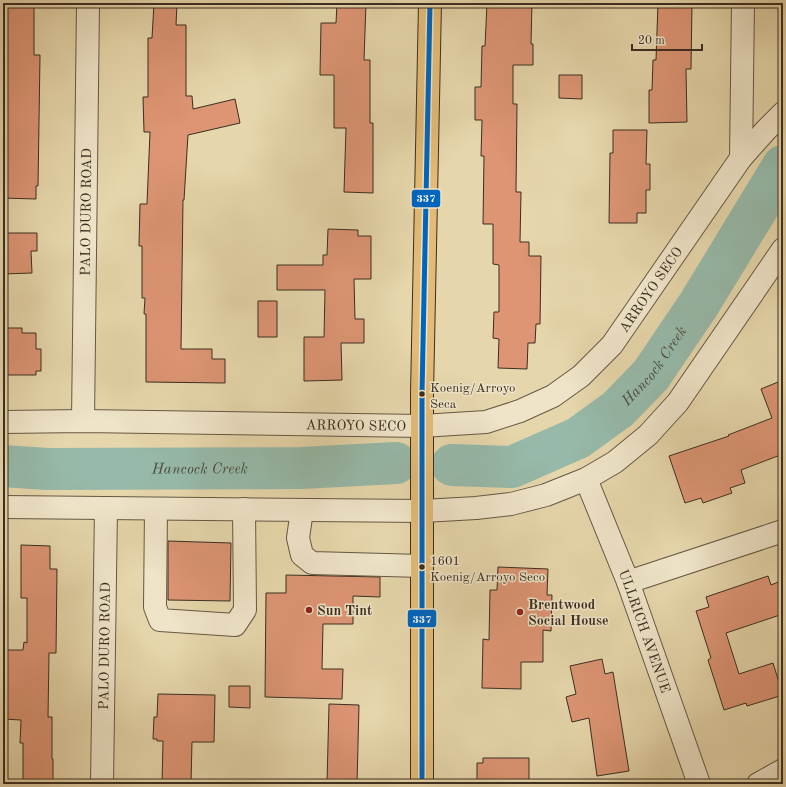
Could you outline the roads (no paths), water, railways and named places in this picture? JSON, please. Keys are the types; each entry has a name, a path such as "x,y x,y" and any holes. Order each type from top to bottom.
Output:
{"main road":[{"path":"422,784 422,426 430,3"}],"street":[{"name":"PALO DURO ROAD","path":"83,421 88,3"},
{"path":"741,158 743,3"},
{"name":"ARROYO SECO","path":"3,422 83,421 422,426 486,422 520,411 552,396 581,376 612,345 741,158 783,113"},
{"path":"3,507 422,511 476,508 511,504 546,495 586,479 616,462 648,435 678,402 783,249"},
{"name":"ULLRICH AVENUE","path":"586,479 628,582 699,784"},
{"name":"PALO DURO ROAD","path":"102,784 106,508"},
{"path":"156,509 155,607 160,620 235,626 245,610 244,509"},
{"path":"302,510 298,538 302,555 312,564 422,566"},
{"path":"628,582 783,531"},
{"path":"758,784 783,770"}],"waterway":[{"name":"Hancock Creek","path":"452,465 512,467 578,438 618,409 651,375 699,304 783,166"},
{"name":"Hancock Creek","path":"3,466 47,469 302,468 396,463"}],"place":[{"name":"Koenig/Arroyo Seca","path":"422,394"},
{"name":"1601 Koenig/Arroyo Seco","path":"422,567"},
{"name":"Sun Tint","path":"309,610"},
{"name":"Brentwood Social House","path":"520,612"}]}
